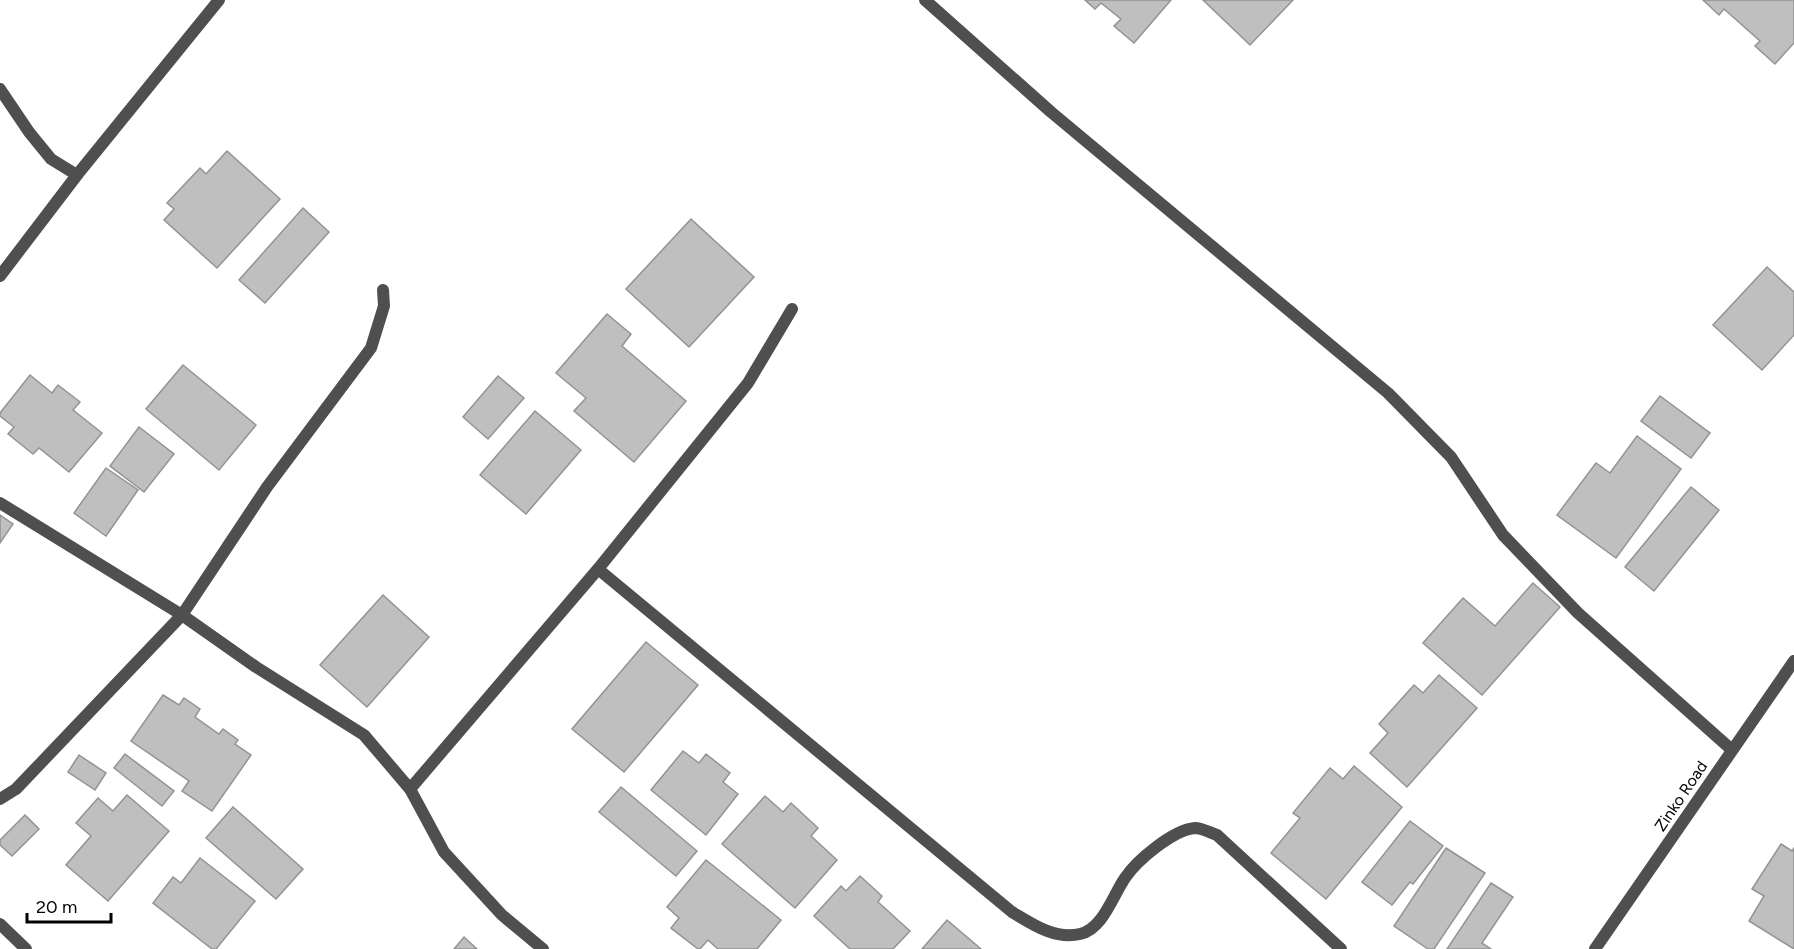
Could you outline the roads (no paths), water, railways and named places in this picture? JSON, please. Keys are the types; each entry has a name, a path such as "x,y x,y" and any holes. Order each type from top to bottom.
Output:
{"street":[{"path":"0,276 77,175 219,0"},
{"path":"925,0 1052,112 1388,393 1451,457 1503,535 1578,613 1732,750"},
{"path":"0,88 29,132 51,159 77,175"},
{"path":"0,799 16,789 182,615 267,487 370,348 384,306 383,290"},
{"path":"410,789 598,569 748,383 792,309"},
{"path":"0,503 182,615 256,667 364,735 410,789 444,852 502,915 543,949"},
{"path":"598,569 1012,912 1034,925 1059,935 1082,934 1097,924 1126,876 1152,850 1179,833 1196,828 1217,835 1341,949"},
{"name":"Zinko Road","path":"1595,949 1794,661"},
{"path":"0,924 26,949"}]}
